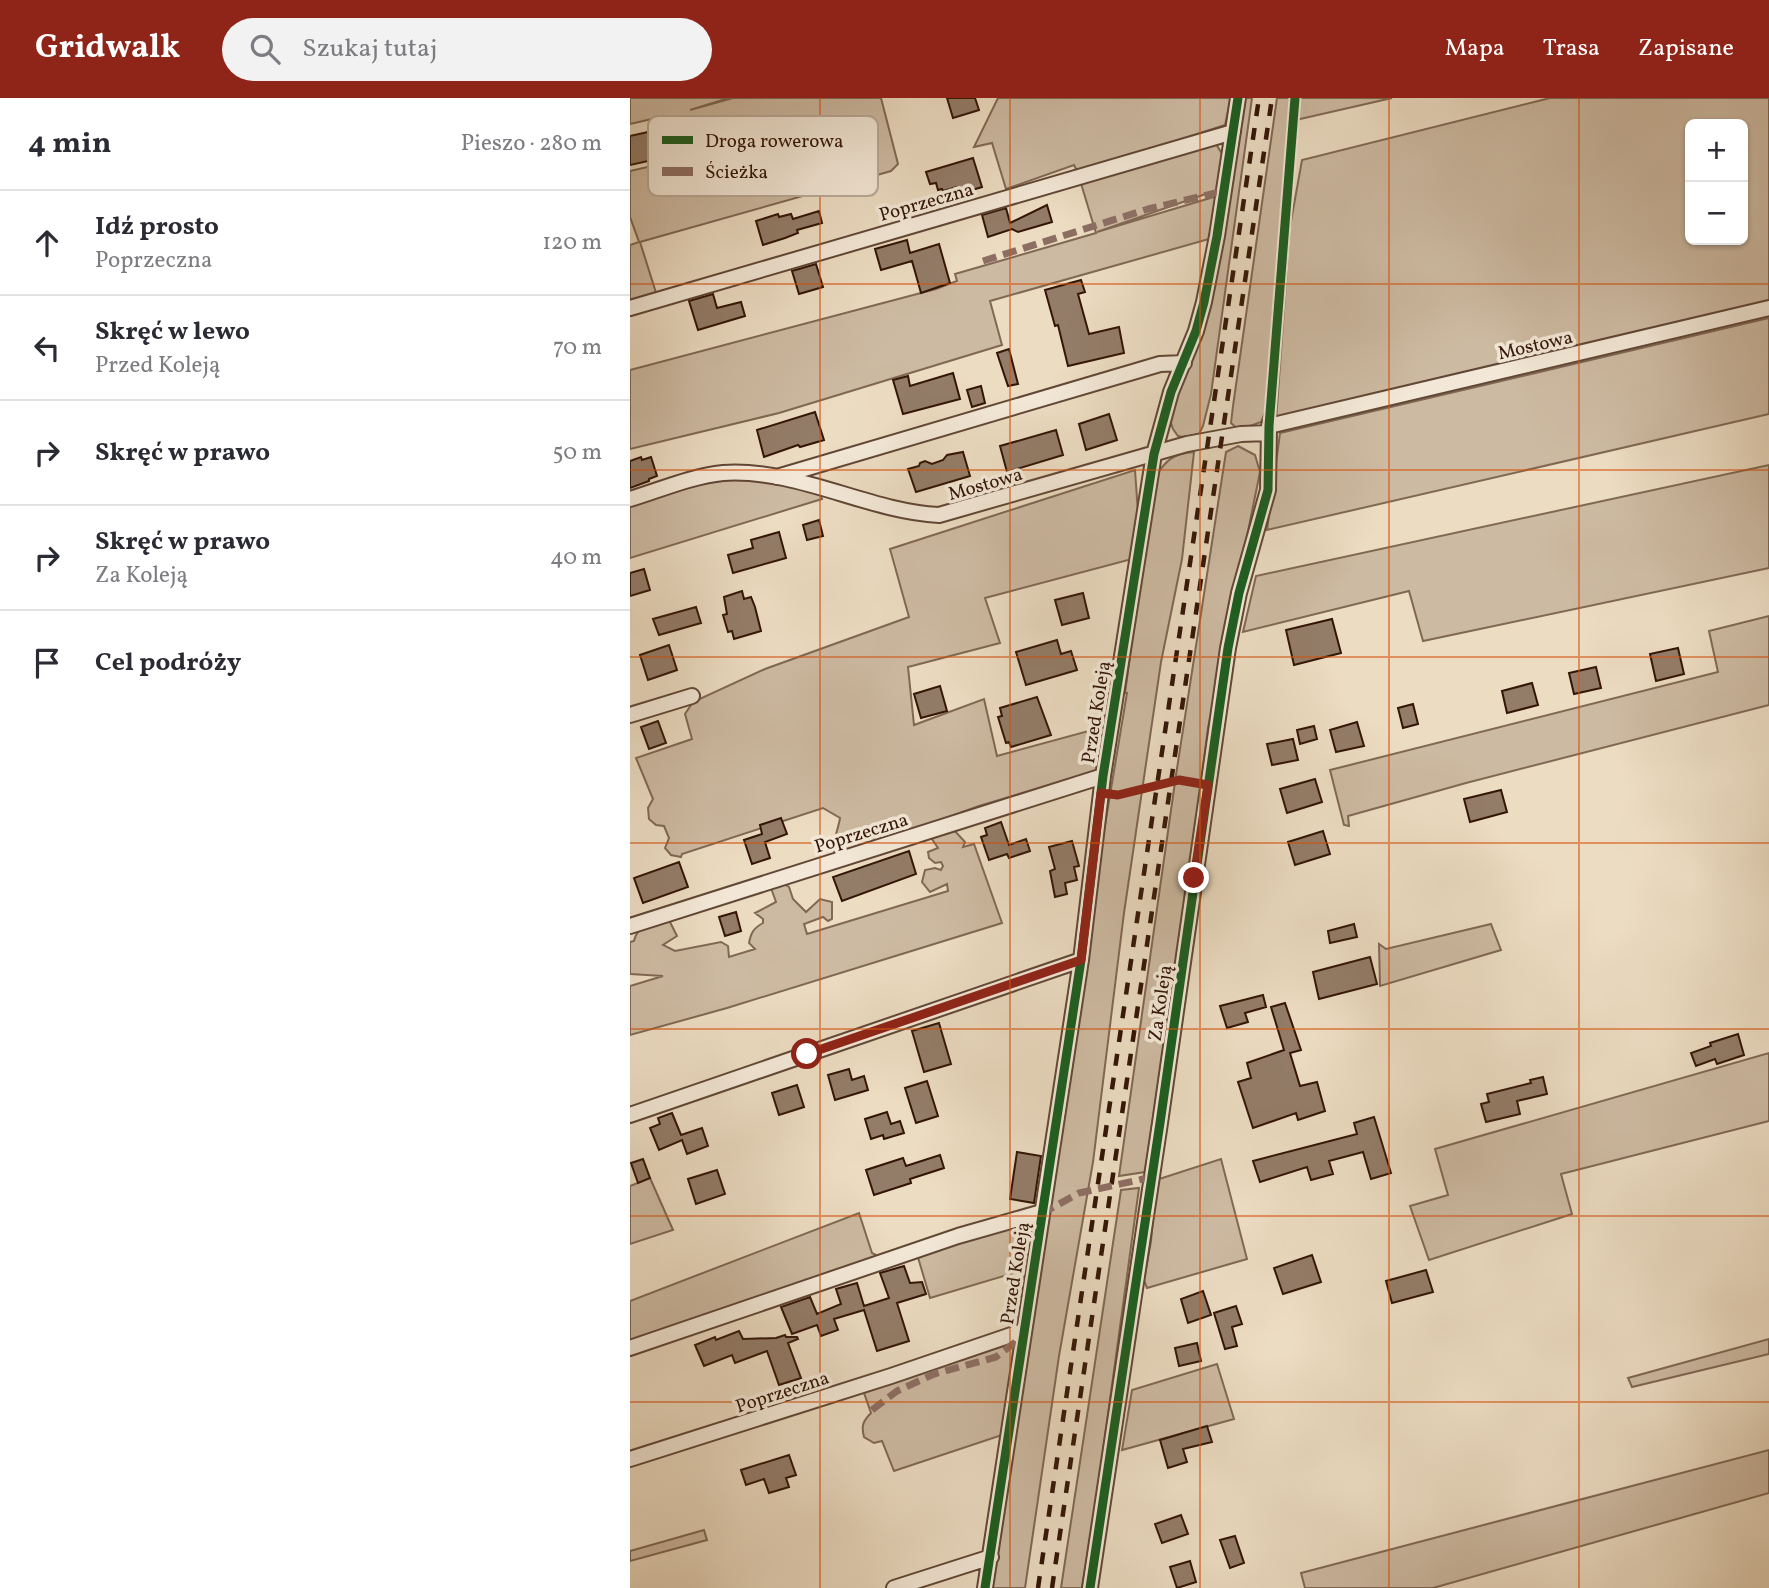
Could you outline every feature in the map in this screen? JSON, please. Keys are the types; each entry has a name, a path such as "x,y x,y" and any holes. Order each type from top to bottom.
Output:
{"street":[{"name":"Przed Koleją","path":"985,1588 1081,960 1103,776 1154,454 1171,392 1184,363 1204,302 1238,98"},
{"name":"Poprzeczna","path":"630,308 1233,132"},
{"name":"Mostowa","path":"630,499 705,476 743,473 776,477 911,512 939,515 1187,444 1269,430 1769,308"},
{"path":"776,477 1160,364 1184,363"},
{"name":"Za Koleją","path":"1090,1588 1232,625 1269,490 1269,430"},
{"path":"630,715 692,696"},
{"name":"Poprzeczna","path":"630,926 1103,776"},
{"path":"630,1115 1081,960"},
{"path":"630,1348 958,1236 1042,1212"},
{"name":"Poprzeczna","path":"630,1459 1023,1331"},
{"path":"894,1588 991,1557"}],"path":[{"path":"1101,793 1118,795 1179,780 1208,785"}],"shaded area":[{"path":"630,98 729,98 690,110 733,98 881,98 898,164 891,171 878,175 878,116 648,116 648,120 630,124"},
{"path":"998,98 1231,98 1225,125 1078,173 1074,165 1006,189 992,143 974,147"},
{"path":"1243,98 1252,98 1211,394 1199,434 1183,437 1178,436 1173,429 1169,417 1194,352"},
{"path":"1277,98 1290,98 1265,412 1261,422 1239,430 1231,423"},
{"path":"1298,98 1392,98 1296,120"},
{"path":"1550,98 1769,98 1769,301 1276,420 1290,227 1302,160"},
{"path":"1216,144 1224,157 1220,189 1097,232 1217,196 1209,239 990,301 1002,345 779,413 630,449 630,370 936,289 957,281 955,274 1096,233 1079,177"},
{"path":"648,167 648,196 803,196 640,242 658,299 630,308 630,245 639,242 630,217 630,171"},
{"path":"1769,318 1769,414 1267,530 1280,433"},
{"path":"1238,446 1255,455 1260,472 1208,728 1145,1172 1119,1176 1176,775 1226,452"},
{"path":"1194,452 1182,559 1161,662 1124,913 1093,1162 1059,1356 1025,1588 991,1588 1101,849 1127,693 1154,479 1170,459"},
{"path":"1769,465 1769,568 1423,641 1409,591 1243,632 1256,576"},
{"path":"1135,470 1138,513 1132,559 985,598 1000,643 908,667 914,725 984,699 997,756 1103,727 1098,770 834,854 834,840 840,818 823,808 682,854 681,857 671,855 665,848 669,838 664,826 656,825 649,819 648,808 653,799 636,758 692,739 685,714 693,702 765,669 909,617 890,549"},
{"path":"724,478 764,481 820,492 822,499 630,558 630,503"},
{"path":"1769,616 1769,705 1348,816 1349,826 1344,825 1330,770 1718,672 1709,631"},
{"path":"953,829 965,842 963,847 974,844 1002,923 727,1008 630,1035 630,986 663,976 630,974 630,942 634,941 643,928 669,920 677,936 663,945 675,951 721,942 728,946 729,957 755,949 749,943 750,939 753,931 763,923 763,919 755,913 776,902 771,888 780,882 789,887 793,899 806,912 820,899 832,902 832,919 828,921 823,917 804,924 807,934 948,891 947,884 930,892 922,882 925,870 941,870 943,866 941,862 935,863 929,858 928,852 938,848 932,839 934,833"},
{"path":"1491,924 1501,950 1380,986 1379,944 1386,949"},
{"path":"1769,1053 1769,1121 1561,1174 1572,1214 1429,1260 1410,1206 1448,1195 1435,1149"},
{"path":"1221,1159 1247,1259 1147,1288 1144,1280 1151,1241 1156,1180"},
{"path":"650,1178 673,1230 630,1244 630,1186"},
{"path":"1139,1188 1082,1588 1061,1588 1121,1190"},
{"path":"859,1213 872,1253 878,1256 630,1342 630,1301"},
{"path":"1026,1221 1032,1224 1033,1235 1027,1269 930,1298 917,1254"},
{"path":"1016,1336 1005,1434 894,1471 882,1441 874,1443 864,1437 863,1424 871,1413 863,1390"},
{"path":"1769,1339 1769,1354 1632,1387 1628,1378"},
{"path":"1217,1364 1234,1419 1122,1450 1132,1390"},
{"path":"1769,1450 1769,1493 1433,1588 1305,1588 1301,1573"},
{"path":"704,1530 707,1540 630,1561 630,1551"}],"building":[{"path":"947,98 975,98 979,110 953,118"},
{"path":"648,132 648,161 630,165 630,136"},
{"path":"973,158 982,187 959,194 957,187 943,191 938,190 936,183 930,184 926,172"},
{"path":"1047,205 1052,222 1018,232 1012,229 988,237 982,215 1006,208 1010,223"},
{"path":"819,211 822,223 797,230 798,233 763,245 756,221 778,214 779,217 791,214 793,219"},
{"path":"907,240 910,253 939,244 950,283 921,293 912,261 881,270 875,249"},
{"path":"816,264 823,287 799,294 792,271"},
{"path":"1081,280 1085,292 1078,294 1089,334 1119,327 1124,353 1068,366 1058,325 1055,326 1045,290"},
{"path":"713,294 717,308 741,302 745,316 698,330 689,301"},
{"path":"1009,349 1018,384 1008,386 997,353"},
{"path":"953,373 960,399 903,414 893,380 908,376 910,386"},
{"path":"981,386 985,403 972,407 967,390"},
{"path":"815,412 824,440 800,447 798,445 764,457 757,430"},
{"path":"1109,414 1117,440 1086,450 1079,424"},
{"path":"1056,430 1063,455 1007,472 1000,446"},
{"path":"963,452 970,476 916,492 908,469 925,461 932,464 943,460 947,455"},
{"path":"641,457 642,460 651,457 657,476 630,488 630,461"},
{"path":"819,520 823,536 807,540 803,525"},
{"path":"779,532 786,558 733,573 728,555 753,548 751,540"},
{"path":"644,569 650,590 630,596 630,573"},
{"path":"742,591 744,599 751,597 761,631 734,639 732,631 728,632 723,615 727,614 724,597"},
{"path":"1083,593 1089,618 1062,625 1055,600"},
{"path":"696,607 701,623 659,635 653,619"},
{"path":"1332,619 1341,653 1294,665 1286,630"},
{"path":"1057,640 1061,654 1071,651 1077,670 1026,685 1016,652"},
{"path":"669,645 677,670 648,680 640,655"},
{"path":"1678,648 1684,674 1656,681 1650,654"},
{"path":"1596,667 1601,688 1574,694 1569,673"},
{"path":"1532,683 1538,705 1507,713 1502,691"},
{"path":"940,686 947,711 921,718 914,694"},
{"path":"1037,697 1051,735 1011,747 1009,742 1006,743 998,717 1002,716 1000,708"},
{"path":"1413,704 1418,724 1403,728 1398,708"},
{"path":"658,721 666,743 649,749 641,727"},
{"path":"1357,722 1364,746 1336,752 1330,730"},
{"path":"1314,726 1317,739 1300,744 1297,730"},
{"path":"1293,739 1298,760 1272,765 1267,744"},
{"path":"1315,779 1322,802 1287,813 1280,789"},
{"path":"1501,790 1507,812 1470,822 1464,799"},
{"path":"781,818 787,834 765,842 770,858 752,864 744,840 762,834 760,825"},
{"path":"1001,822 1009,845 1026,839 1030,851 1009,858 1007,854 989,860 981,837 987,835 985,828"},
{"path":"1323,831 1330,854 1295,865 1288,842"},
{"path":"1072,841 1079,866 1074,867 1077,880 1065,883 1067,894 1055,897 1050,871 1055,869 1049,847"},
{"path":"909,851 916,874 842,901 833,877"},
{"path":"679,862 688,887 643,903 634,878"},
{"path":"736,912 741,931 725,936 719,917"},
{"path":"1354,924 1357,937 1330,943 1328,931"},
{"path":"1370,957 1377,984 1319,999 1313,972"},
{"path":"1263,995 1266,1007 1245,1013 1248,1022 1227,1028 1220,1006"},
{"path":"1285,1003 1301,1050 1290,1053 1300,1086 1317,1082 1325,1111 1298,1120 1296,1113 1253,1128 1238,1082 1251,1078 1247,1063 1284,1050 1271,1007"},
{"path":"939,1023 951,1064 924,1072 912,1031"},
{"path":"1738,1034 1744,1055 1717,1064 1715,1059 1696,1066 1691,1053 1711,1046 1710,1043"},
{"path":"849,1069 852,1080 864,1076 868,1090 835,1100 828,1075"},
{"path":"1543,1077 1547,1094 1517,1101 1520,1114 1486,1122 1481,1104 1489,1102 1487,1094 1531,1083 1530,1080"},
{"path":"927,1081 938,1116 916,1123 905,1088"},
{"path":"797,1085 804,1107 779,1115 772,1093"},
{"path":"887,1112 891,1124 900,1121 904,1133 884,1139 883,1135 871,1139 865,1119"},
{"path":"672,1113 681,1135 702,1128 708,1146 687,1154 682,1140 659,1150 650,1128 660,1124 658,1118"},
{"path":"1374,1117 1391,1173 1371,1179 1363,1152 1329,1161 1333,1174 1311,1180 1307,1167 1260,1182 1253,1161 1357,1134 1354,1123"},
{"path":"1017,1152 1041,1156 1034,1203 1010,1199"},
{"path":"940,1155 944,1168 910,1179 911,1183 874,1195 866,1170 903,1158 906,1166"},
{"path":"643,1159 650,1178 638,1183 631,1163"},
{"path":"717,1170 725,1194 696,1204 688,1179"},
{"path":"1312,1255 1321,1282 1283,1294 1274,1268"},
{"path":"904,1266 910,1283 922,1282 926,1294 897,1303 909,1341 877,1351 864,1310 834,1319 838,1330 821,1336 817,1325 792,1334 781,1307 810,1297 817,1314 841,1304 836,1289 857,1283 864,1306 889,1298 880,1273"},
{"path":"1426,1270 1433,1292 1392,1303 1386,1281"},
{"path":"1203,1291 1211,1315 1188,1323 1181,1299"},
{"path":"1236,1306 1242,1324 1232,1327 1237,1346 1225,1349 1214,1313"},
{"path":"739,1331 743,1339 776,1338 785,1335 797,1337 798,1339 788,1343 801,1378 779,1385 767,1351 735,1363 732,1355 704,1366 695,1345"},
{"path":"1197,1343 1201,1361 1179,1366 1175,1348"},
{"path":"1207,1426 1212,1442 1183,1449 1187,1462 1168,1468 1160,1440"},
{"path":"789,1455 796,1475 786,1478 789,1487 769,1493 764,1479 746,1485 741,1470"},
{"path":"1181,1515 1188,1534 1162,1543 1155,1524"},
{"path":"1235,1536 1244,1563 1230,1568 1220,1540"},
{"path":"1190,1561 1196,1582 1177,1588 1170,1567"}],"railway":[{"path":"1038,1588 1259,98"},
{"path":"1052,1588 1272,98"}],"marked path":[{"path":"983,261 1148,209 1224,191"},
{"path":"1041,1214 1079,1193 1152,1177"},
{"path":"872,1410 897,1391 934,1374 996,1357 1022,1337"}],"cycle path":[{"path":"985,1588 1081,960 1103,776 1154,454 1171,392 1196,331 1204,302 1238,98"},
{"path":"1090,1588 1228,648 1239,593 1268,490 1269,426 1295,98"}],"route":[{"path":"807,1054 1081,960 1101,793 1118,795 1179,780 1208,785 1194,878"}]}
